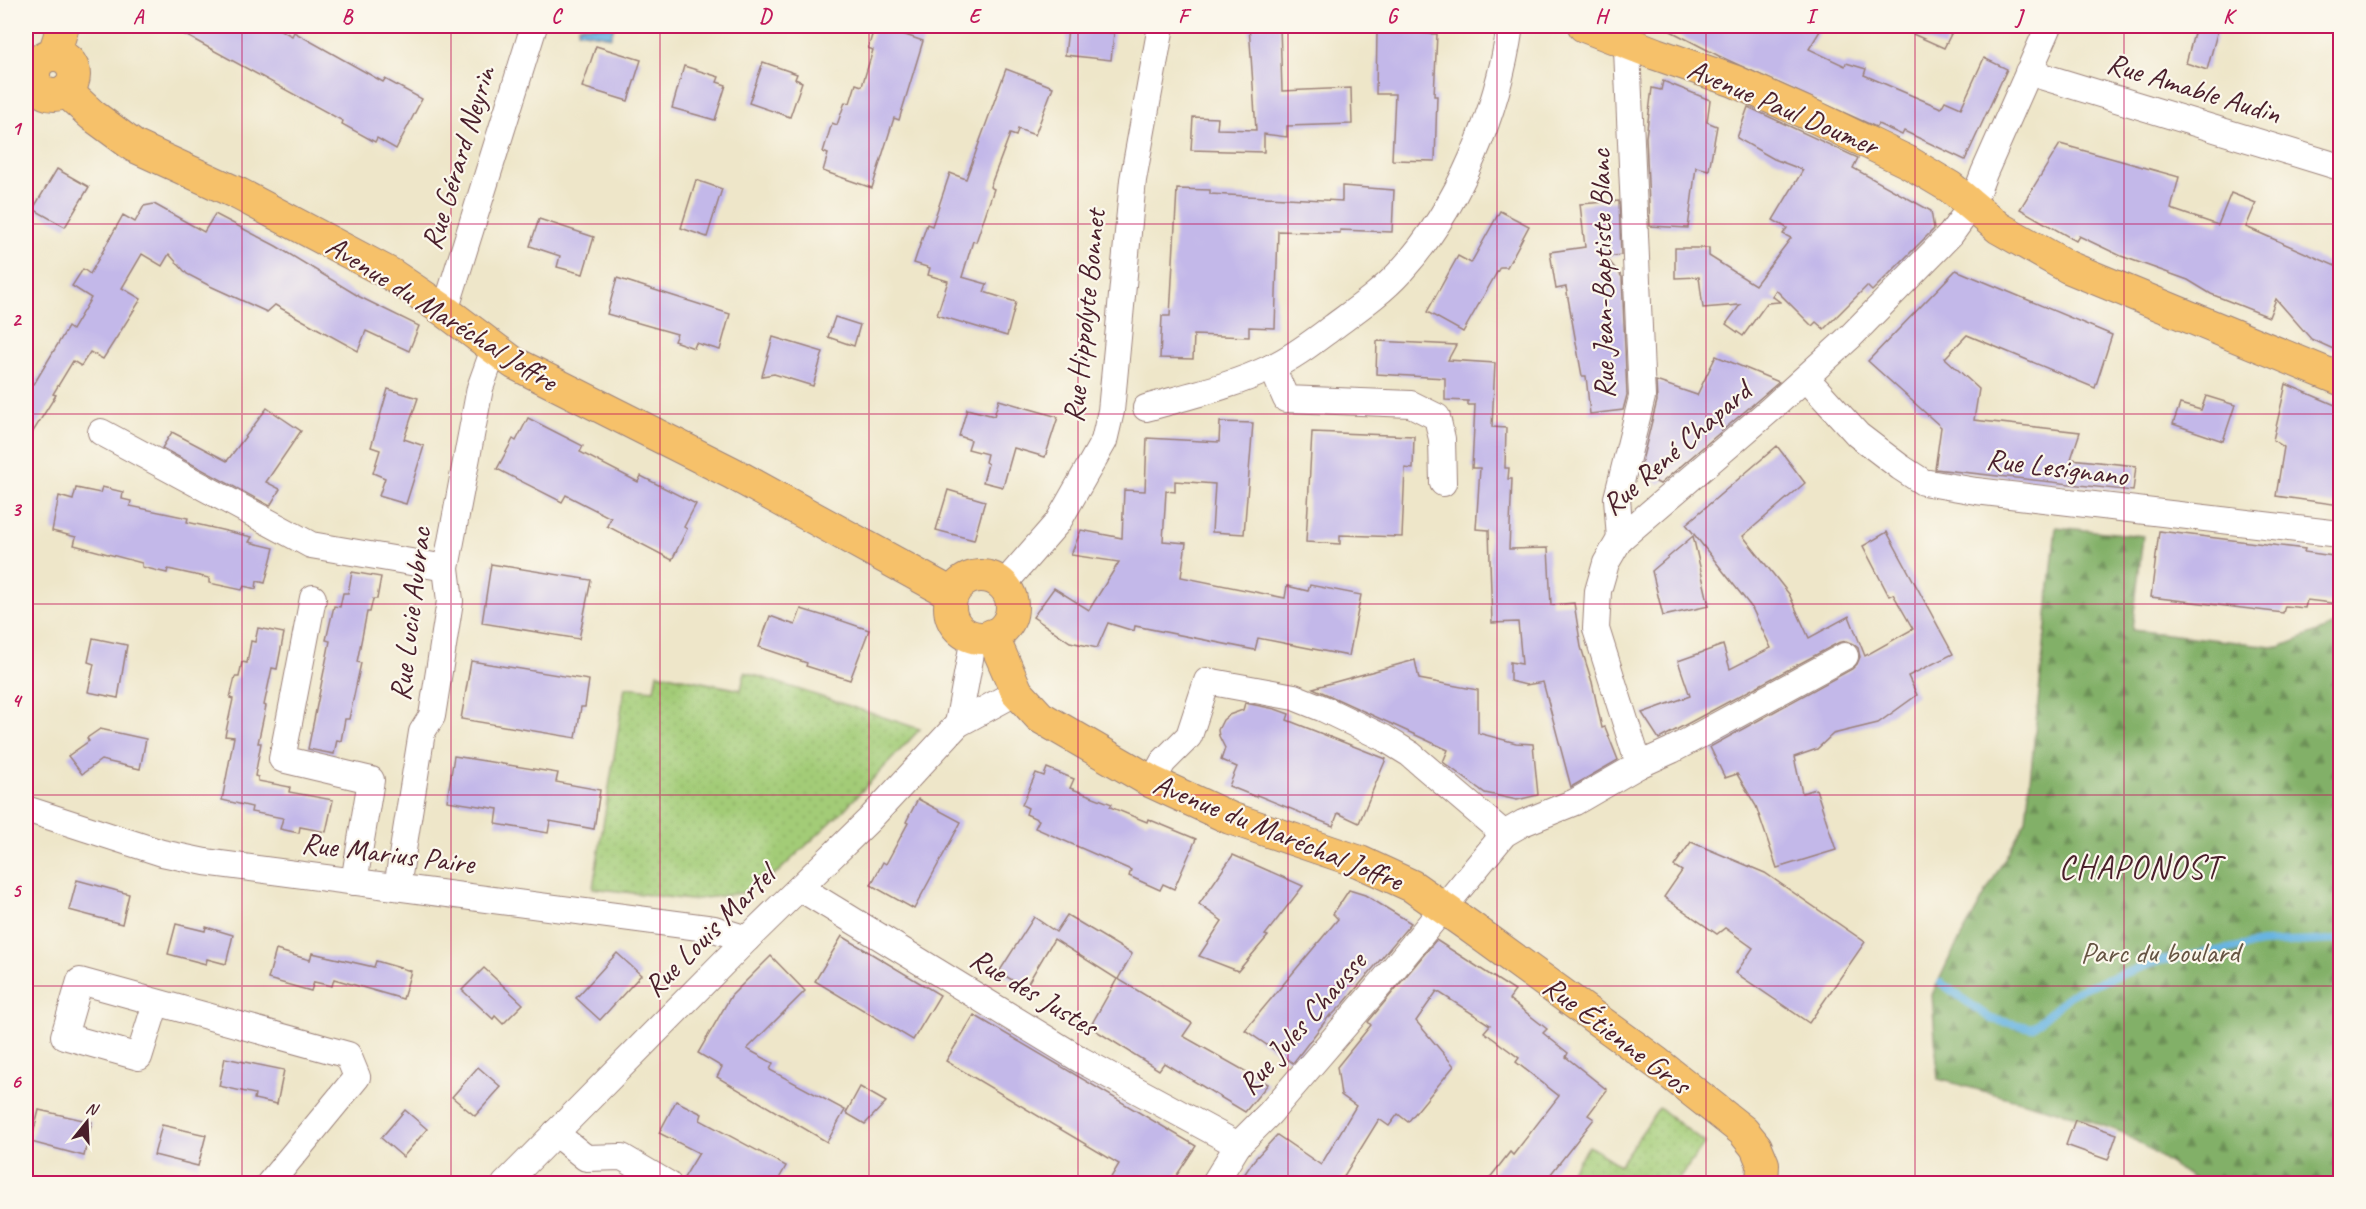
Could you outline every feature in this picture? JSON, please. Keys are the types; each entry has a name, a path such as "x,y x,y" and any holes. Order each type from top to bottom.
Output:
{"main road":[{"name":"Avenue Paul Doumer","path":"1584,26 1626,33 1656,54 1734,81 1815,117 1908,162 1950,187 1999,228 2068,267 2340,379"},
{"path":"58,40 61,55 73,66 75,76 73,83 66,91 60,94 47,94 30,81 36,66 58,40"},
{"name":"Avenue du Maréchal Joffre","path":"66,91 92,115 134,146 239,194 392,275 445,311 514,363 732,473 952,594"},
{"path":"975,576 995,579 1003,585 1011,603 1011,613 1007,623 983,636 958,628 950,612 952,594 958,585 975,576"},
{"name":"Avenue du Maréchal Joffre","path":"983,636 1017,692 1041,717 1152,782 1230,818 1360,862 1412,886 1442,907"},
{"name":"Rue Étienne Gros","path":"1442,907 1657,1063 1743,1131 1756,1147 1763,1164 1762,1184"}],"street":[{"name":"Rue Gérard Neyrin","path":"445,311 534,26"},
{"name":"Rue Hippolyte Bonnet","path":"1003,585 1058,522 1104,441 1111,411 1133,180 1161,26"},
{"path":"1146,408 1203,392 1272,367 1311,343 1357,309 1398,274 1419,250 1463,176 1488,121 1506,55 1510,26"},
{"name":"Rue René Chapard","path":"1639,765 1596,629 1600,582 1606,563 1620,539 1806,378 1850,337 1951,234 1972,205 2049,26"},
{"name":"Rue Jean-Baptiste Blanc","path":"1620,539 1617,498 1642,397 1630,76 1626,33"},
{"name":"Rue Amable Audin","path":"2028,72 2340,167"},
{"name":"Rue Lucie Aubrac","path":"397,887 422,732 432,716 450,601 446,568 480,388 494,349"},
{"path":"1272,367 1286,399 1411,404 1437,417 1442,439 1443,483"},
{"name":"Rue Lesignano","path":"1806,378 1858,435 1923,482 1976,491 2340,534"},
{"path":"101,432 311,545 446,568"},
{"path":"313,598 282,759 371,780 354,882"},
{"path":"958,724 983,636"},
{"path":"1152,782 1163,762 1189,736 1207,681 1294,697 1384,738 1410,754 1504,834 1523,823 1575,802 1639,765 1672,750 1845,656"},
{"name":"Rue Louis Martel","path":"505,1184 747,939 869,820 958,724 1017,692"},
{"name":"Rue Marius Paire","path":"26,809 172,855 205,862 714,929 747,939"},
{"name":"Rue Jules Chausse","path":"1214,1184 1238,1145 1270,1113 1385,979 1504,834"},
{"name":"Rue des Justes","path":"800,888 1081,1060 1238,1145"},
{"path":"156,1003 348,1055 357,1077 269,1184"},
{"path":"555,1133 586,1158 622,1157 668,1184"}],"green space":[{"name":"Parc du boulard","path":"2056,527 2143,536 2132,630 2280,647 2340,623 2340,1183 2199,1183 2124,1133 2076,1116 1938,1079 1932,995 1949,959 2026,820"},
{"path":"745,672 920,729 843,811 778,872 742,893 690,900 593,888 625,687 654,690 657,673 741,690"},
{"path":"1659,1108 1705,1143 1676,1183 1562,1183 1589,1146 1619,1165"}],"water":[{"path":"579,26 614,26 611,37 578,31"}],"building":[{"path":"169,26 273,26 292,36 294,32 383,82 385,79 422,99 396,149 377,138 375,142 342,124 343,121"},
{"path":"1249,26 1280,26 1282,91 1351,88 1352,124 1287,126 1287,137 1264,134 1264,152 1191,150 1193,117 1218,118 1217,129 1256,130"},
{"path":"1661,26 1823,26 1809,49 1845,66 1846,63 1866,69 1864,75 1941,108 1945,101 1961,108 1984,58 2007,69 1965,160 1904,131 1902,135 1878,124 1876,127 1719,56"},
{"path":"1895,26 1955,26 1944,48"},
{"path":"2196,26 2219,26 2207,70 2186,63"},
{"path":"874,29 887,33 888,29 923,41 899,120 894,118 872,188 823,171 828,154 823,152 832,123 837,125 845,102 850,103 856,84 862,86 873,50 868,48"},
{"path":"1068,29 1114,33 1111,60 1065,55"},
{"path":"1377,31 1437,34 1434,96 1437,96 1435,161 1392,160 1395,94 1376,94"},
{"path":"596,46 641,60 628,101 582,87"},
{"path":"763,62 797,74 795,79 802,82 790,117 749,103"},
{"path":"684,66 719,77 717,82 726,85 715,120 672,108"},
{"path":"1006,69 1053,87 1035,135 1018,129 1016,136 1010,134 990,187 994,189 976,242 973,241 962,277 987,284 984,292 1016,302 1007,336 937,315 948,281 928,275 930,268 914,263 927,224 932,226 950,173 966,179"},
{"path":"1663,81 1710,100 1707,122 1717,126 1709,170 1696,167 1688,228 1650,226 1646,137 1652,88 1661,90"},
{"path":"1748,107 1858,158 1853,168 1931,211 1934,229 1872,291 1867,286 1824,329 1816,322 1812,326 1776,290 1772,296 1780,302 1767,303 1743,336 1726,324 1740,305 1703,308 1699,277 1675,278 1675,248 1709,248 1709,256 1755,285 1791,238 1783,234 1787,228 1773,220 1803,170 1774,159 1737,138"},
{"path":"2060,144 2179,177 2171,209 2218,225 2231,193 2256,203 2246,227 2340,268 2340,352 2311,339 2276,299 2269,317 2211,294 2188,280 2121,256 2079,236 2076,241 2020,209"},
{"path":"57,169 89,187 65,227 33,209"},
{"path":"696,180 722,189 707,237 681,228"},
{"path":"1342,186 1394,190 1392,232 1278,231 1275,328 1249,327 1249,337 1194,335 1193,359 1160,358 1162,316 1170,316 1177,189 1210,190 1210,194 1342,201"},
{"path":"1619,201 1621,255 1606,257 1622,277 1627,395 1623,410 1590,414 1586,376 1582,376 1566,287 1556,289 1550,252 1585,247 1580,204"},
{"path":"154,204 204,232 215,214 276,246 360,297 419,326 409,351 366,331 358,351 275,305 267,312 210,286 187,274 169,254 162,266 142,254 122,288 141,299 103,359 90,352 81,366 73,361 53,394 56,395 26,443 26,377 34,384 68,327 72,330 91,298 72,286 83,269 90,274 123,215 135,222 144,206"},
{"path":"1500,211 1529,226 1507,267 1500,267 1463,332 1427,312 1458,256 1471,263"},
{"path":"539,219 594,237 583,274 557,267 560,256 530,246"},
{"path":"1956,270 2112,335 2095,388 1967,335 1945,358 1979,389 1974,420 2080,432 2071,459 2136,466 2133,491 1935,469 1941,427 1868,361"},
{"path":"617,278 730,314 720,350 696,343 694,348 674,341 677,334 607,314"},
{"path":"835,317 860,325 854,346 828,337"},
{"path":"773,337 823,352 813,386 774,374 762,376"},
{"path":"1377,341 1456,345 1448,360 1495,363 1492,427 1506,428 1505,468 1509,468 1508,479 1512,479 1509,549 1548,548 1551,605 1574,603 1581,647 1592,682 1602,728 1605,727 1618,760 1571,787 1543,682 1526,685 1510,681 1510,662 1522,664 1518,622 1492,623 1489,530 1476,529 1480,468 1472,468 1475,405 1468,405 1468,401 1445,400 1445,378 1376,374"},
{"path":"1716,356 1779,382 1660,484 1639,473 1657,401 1656,381 1697,395"},
{"path":"2286,384 2340,407 2340,505 2276,496 2284,447 2273,440"},
{"path":"388,389 418,398 404,439 424,446 406,504 379,496 385,478 373,473 380,450 371,447"},
{"path":"2206,396 2235,405 2223,441 2173,424 2180,404 2201,410"},
{"path":"999,400 1058,417 1045,457 1014,448 1003,487 983,482 988,464 985,462 987,454 968,449 971,440 959,436 967,409 994,416"},
{"path":"267,408 301,431 266,482 280,489 270,506 162,448 172,432 227,461"},
{"path":"528,418 583,446 580,452 638,482 641,476 696,504 684,527 687,529 672,560 607,526 611,518 566,495 562,502 497,469 513,439 516,441"},
{"path":"1220,422 1253,423 1244,534 1212,532 1215,484 1175,481 1175,492 1166,491 1163,541 1186,543 1181,577 1285,598 1287,586 1308,591 1310,585 1361,595 1349,656 1258,638 1255,650 1135,626 1134,631 1108,623 1097,648 1070,642 1033,617 1054,588 1089,610 1119,562 1071,555 1081,530 1122,538 1124,490 1145,491 1147,438 1219,442"},
{"path":"1312,432 1414,436 1413,469 1405,468 1402,537 1340,535 1340,544 1306,542"},
{"path":"1777,446 1805,483 1743,536 1789,594 1809,638 1849,616 1865,656 1913,629 1893,594 1889,596 1863,546 1887,532 1953,654 1908,676 1917,695 1878,723 1833,734 1817,749 1794,757 1802,793 1816,789 1836,850 1777,868 1756,806 1737,774 1725,778 1710,747 1852,669 1860,657 1858,648 1846,641 1838,643 1659,739 1642,713 1690,696 1678,661 1723,645 1730,669 1771,648 1752,608 1686,524"},
{"path":"102,487 123,492 122,499 131,501 130,506 188,518 187,522 252,537 249,542 274,548 265,583 257,581 256,589 244,586 242,590 209,583 209,578 168,569 167,573 142,567 142,563 74,545 76,537 52,531 59,496 73,500 76,488 100,493"},
{"path":"948,490 985,501 974,540 936,530"},
{"path":"2159,531 2305,549 2304,552 2340,557 2340,604 2307,600 2305,608 2285,606 2283,613 2151,597"},
{"path":"1693,536 1709,606 1663,616 1652,571"},
{"path":"491,564 591,580 579,639 482,623"},
{"path":"352,572 381,577 377,599 373,599 370,612 367,612 357,662 361,663 349,719 345,719 341,741 337,740 334,754 308,749 330,641 326,640 334,606 340,607 343,593 348,593"},
{"path":"801,609 869,630 850,680 806,666 807,663 759,647 770,616 795,625"},
{"path":"258,628 284,633 277,669 272,668 264,705 266,706 258,743 261,743 255,776 258,777 258,781 290,787 289,792 333,800 326,832 300,827 299,833 280,829 283,818 251,812 252,807 222,800 234,737 225,736 233,699 230,698 235,677 239,677 242,662 247,663 251,641 255,642"},
{"path":"93,638 127,645 118,698 88,692 94,664 88,662"},
{"path":"1415,660 1419,679 1478,690 1478,733 1516,743 1533,744 1538,795 1517,800 1485,793 1443,762 1448,750 1313,688"},
{"path":"471,661 589,680 585,707 581,707 576,738 461,719"},
{"path":"1245,703 1289,714 1287,720 1386,759 1359,823 1338,813 1333,826 1229,786 1237,767 1221,760 1225,748 1218,730 1223,720 1229,715 1243,710"},
{"path":"100,729 146,739 140,769 101,760 82,774 68,756 89,741 87,738"},
{"path":"454,756 558,773 556,782 600,790 594,829 550,821 548,833 496,824 498,809 447,801"},
{"path":"1047,768 1074,779 1070,788 1112,804 1110,807 1147,822 1148,819 1196,839 1174,889 1163,884 1160,890 1129,876 1131,870 1035,828 1039,820 1026,814 1028,808 1022,805 1036,773 1044,776"},
{"path":"918,799 961,822 914,909 871,885 883,862 886,864"},
{"path":"1691,842 1765,873 1865,942 1809,1023 1736,973 1753,948 1725,928 1717,934 1664,897 1682,871 1674,866"},
{"path":"1233,855 1303,886 1265,935 1268,936 1238,971 1199,956 1222,921 1199,904"},
{"path":"77,880 129,894 122,924 69,910"},
{"path":"1349,890 1365,895 1411,923 1344,1003 1330,1017 1330,1015 1293,1063 1245,1030 1338,919 1333,914"},
{"path":"1067,915 1132,954 1118,979 1192,1023 1183,1036 1268,1084 1245,1112 1164,1063 1159,1070 1090,1027 1117,979 1054,939 1025,988 999,972 1034,917 1056,932"},
{"path":"176,924 205,931 206,927 233,935 226,964 207,959 206,964 168,954"},
{"path":"842,936 940,995 913,1040 815,981"},
{"path":"1436,940 1515,991 1509,999 1547,1029 1543,1033 1568,1053 1566,1057 1607,1090 1588,1115 1594,1119 1543,1184 1485,1184 1510,1152 1513,1155 1559,1096 1516,1062 1519,1058 1484,1032 1490,1025 1437,991 1416,1021 1454,1066 1408,1122 1398,1114 1389,1126 1379,1119 1342,1179 1349,1184 1238,1184 1254,1160 1277,1135 1321,1165 1356,1106 1341,1095 1337,1067 1371,1025 1368,1022"},
{"path":"276,950 310,960 312,953 374,967 376,961 411,971 403,999 334,979 332,986 314,982 311,991 268,979"},
{"path":"617,953 641,975 600,1020 576,998"},
{"path":"771,956 805,991 747,1049 773,1063 770,1070 845,1110 827,1142 717,1077 722,1067 698,1053 731,996"},
{"path":"484,968 523,1004 503,1024 495,1016 493,1019 462,990"},
{"path":"974,1015 1196,1146 1171,1184 1107,1184 1119,1164 946,1061"},
{"path":"225,1058 284,1070 277,1104 254,1099 255,1094 219,1086"},
{"path":"478,1067 501,1087 475,1116 452,1097"},
{"path":"860,1087 886,1102 865,1124 846,1113"},
{"path":"676,1101 702,1114 700,1120 786,1166 776,1184 683,1184 682,1181 699,1153 659,1133"},
{"path":"39,1110 92,1122 84,1156 31,1142"},
{"path":"405,1110 427,1129 403,1157 381,1138"},
{"path":"2075,1120 2117,1134 2108,1160 2066,1145"},
{"path":"162,1125 206,1135 198,1166 154,1155"}],"waterway":[{"path":"1941,983 1991,1019 2032,1028 2075,991 2159,961 2261,943 2340,940"}],"district":[{"name":"CHAPONOST","path":"2140,867"}]}
